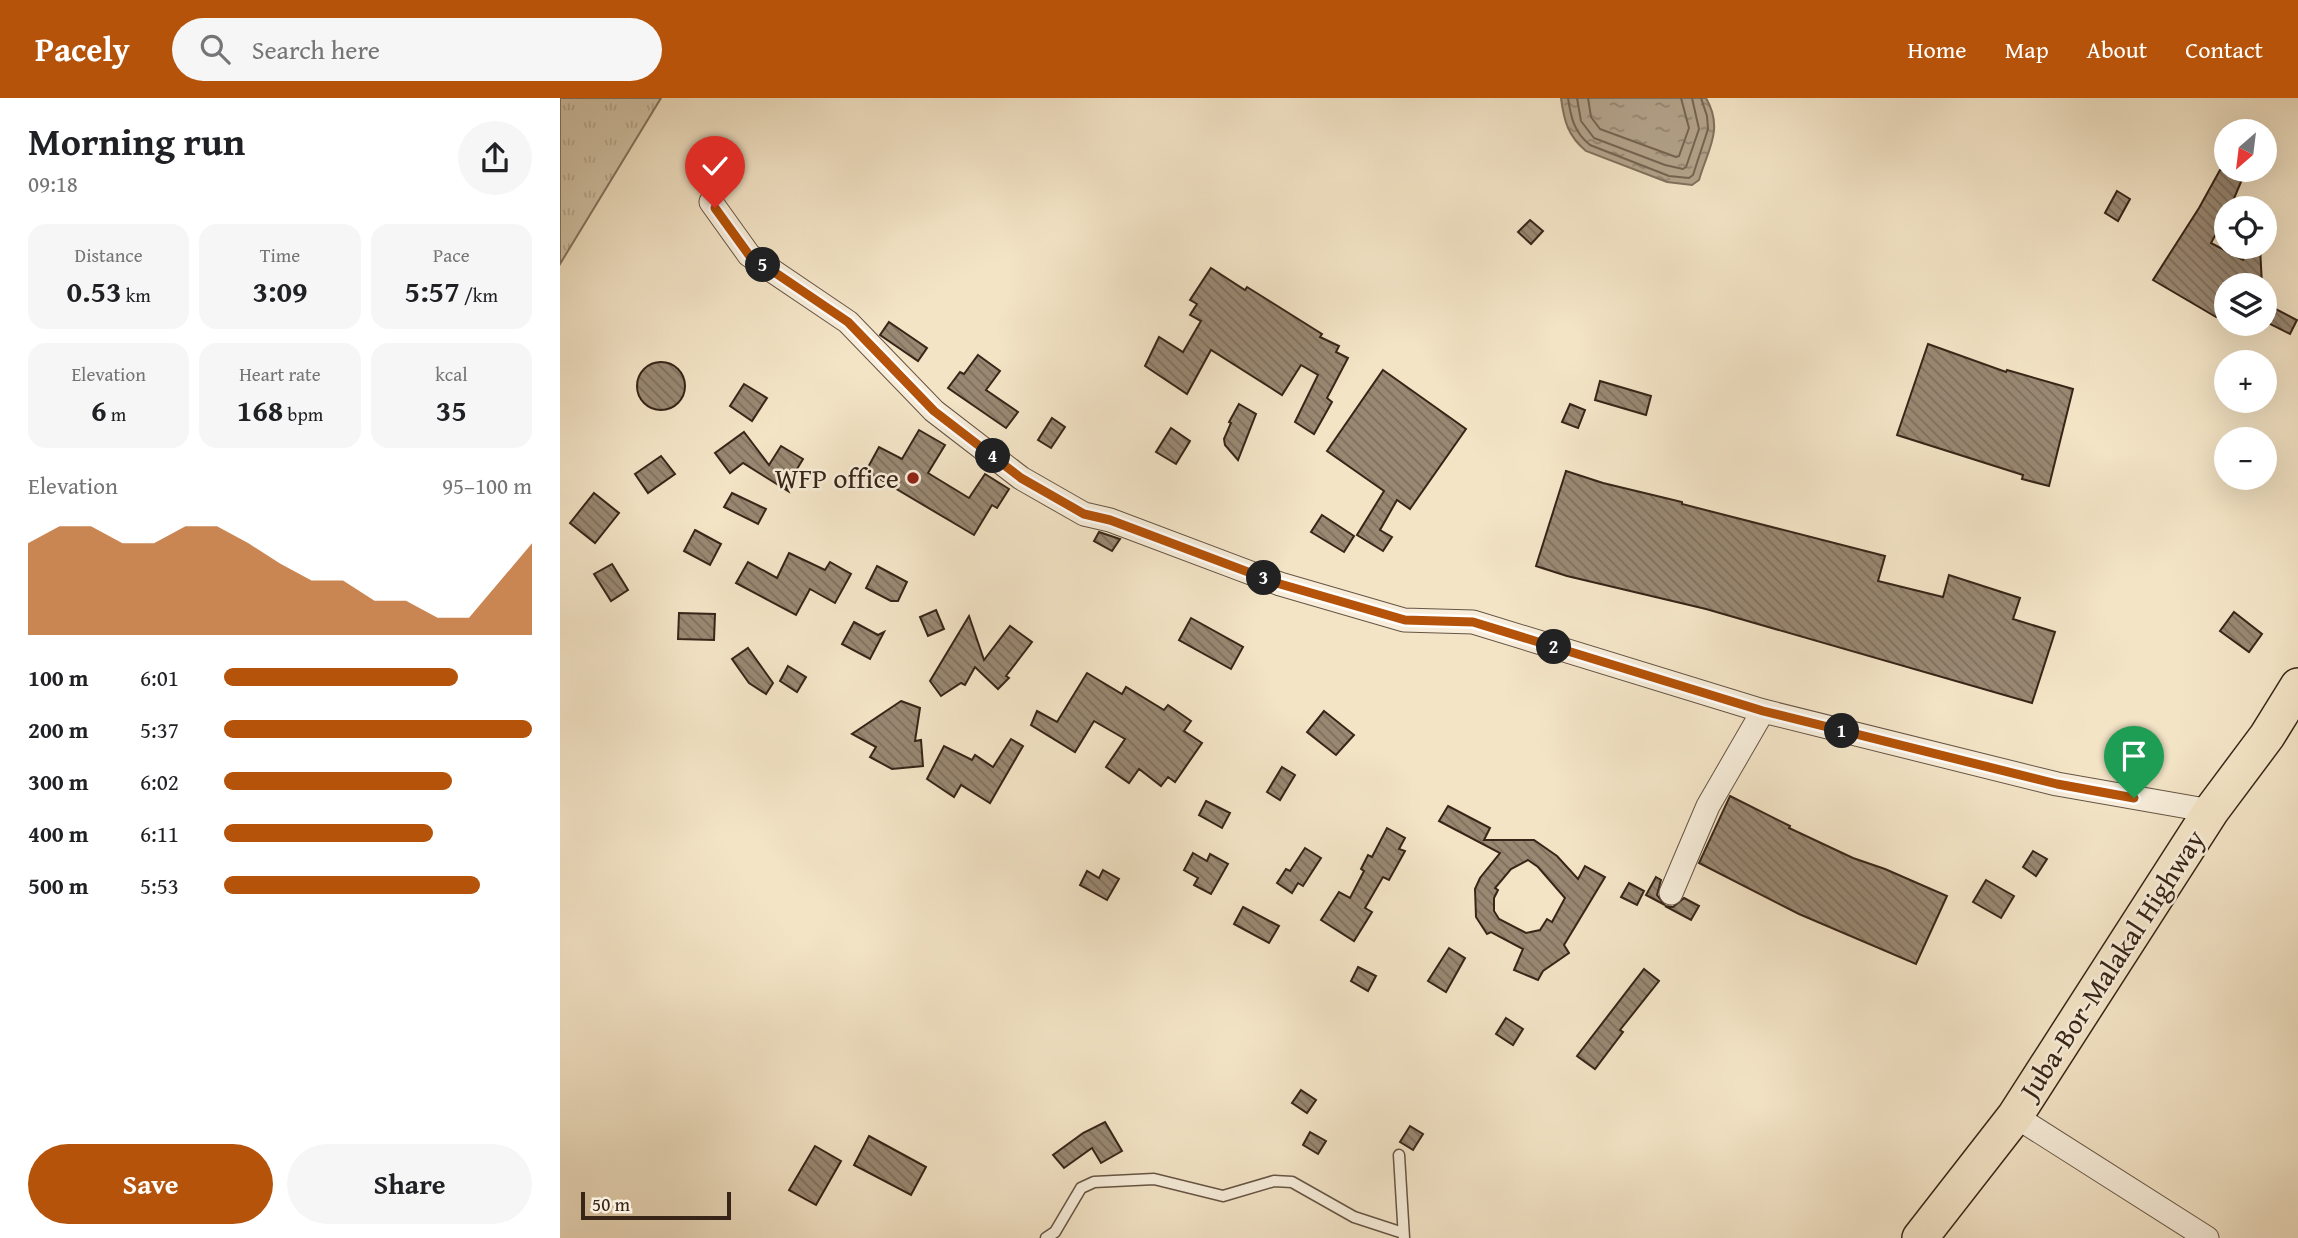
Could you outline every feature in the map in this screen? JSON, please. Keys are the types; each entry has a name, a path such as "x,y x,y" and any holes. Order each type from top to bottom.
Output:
{"main road":[{"name":"Juba-Bor-Malakal Highway","path":"1920,1238 2015,1116 2211,811 2267,736 2298,686"}],"street":[{"path":"711,202 749,255 848,322 934,411 1021,478 1084,514 1110,520 1292,588 1405,620 1473,622 1763,711 2057,784 2211,811"},
{"path":"1671,893 1709,806 1763,711"},
{"path":"2015,1116 2207,1238"}],"lane":[{"path":"1046,1238 1055,1231 1081,1188 1094,1182 1154,1180 1223,1196 1274,1181 1292,1182 1354,1217 1404,1236 1399,1155"}],"green space":[{"path":"560,98 661,98 560,264"}],"water":[{"path":"1561,98 1706,98 1714,120 1714,129 1699,180 1692,185 1667,182 1586,151 1575,140 1568,127"}],"building":[{"path":"2214,181 2241,182 2235,196 2214,196 2214,237 2211,243 2214,245 2214,259 2261,259 2261,273 2214,273 2214,316 2153,280"},
{"path":"2117,191 2130,199 2118,221 2105,213"},
{"path":"1530,220 1543,231 1531,244 1518,232"},
{"path":"1211,268 1322,334 1320,337 1339,346 1336,352 1348,358 1327,398 1332,402 1314,434 1295,422 1318,375 1301,365 1282,395 1211,350 1187,394 1145,366 1159,337 1183,352 1201,321 1190,315 1197,304 1190,300"},
{"path":"2277,310 2297,320 2290,334 2277,328"},
{"path":"889,322 927,348 918,361 880,335"},
{"path":"1928,344 2006,372 2007,370 2073,389 2049,486 2022,479 2023,475 1897,435"},
{"path":"978,355 1000,371 986,390 1018,412 1006,428 948,388 960,372 964,374"},
{"path":"661,362 678,369 685,386 678,403 661,410 644,403 637,386 644,369"},
{"path":"1383,370 1466,429 1410,509 1397,500 1380,530 1392,537 1383,551 1357,535 1384,491 1327,451"},
{"path":"1600,381 1651,396 1646,415 1595,400"},
{"path":"744,384 767,398 752,421 730,406"},
{"path":"1239,404 1256,414 1238,460 1225,445 1224,439 1231,423 1229,422"},
{"path":"1570,404 1585,410 1578,428 1562,422"},
{"path":"1052,418 1065,427 1051,448 1038,440"},
{"path":"1171,428 1190,441 1176,464 1156,452"},
{"name":"WFP office","path":"919,430 945,445 928,473 969,498 985,474 1009,489 997,508 992,505 974,535 866,471 879,447 902,459"},
{"path":"744,432 769,465 781,446 803,459 786,487 788,491 743,463 730,473 715,453"},
{"path":"661,456 675,474 648,493 635,474"},
{"path":"1566,471 1885,556 1878,581 1943,597 1949,575 2020,598 2013,619 2055,632 2032,703 1706,609 1536,566"},
{"path":"594,493 619,513 595,543 570,523"},
{"path":"732,493 766,509 758,524 724,507"},
{"path":"1322,515 1354,536 1344,552 1311,532"},
{"path":"695,530 721,544 710,565 684,551"},
{"path":"1099,532 1120,539 1112,551 1094,541"},
{"path":"789,553 825,570 830,562 851,574 835,603 810,589 796,615 736,583 748,562 777,578"},
{"path":"612,564 628,590 611,601 594,574"},
{"path":"877,566 907,582 898,601 891,601 866,588"},
{"path":"936,610 944,629 928,636 920,617"},
{"path":"2234,612 2262,634 2249,652 2220,631"},
{"path":"679,613 715,614 714,640 678,639"},
{"path":"969,616 984,660 1010,626 1032,642 1006,676 1009,678 998,689 975,667 965,685 961,683 941,696 930,681"},
{"path":"1191,618 1243,647 1231,669 1179,640"},
{"path":"854,622 878,635 884,632 870,659 842,644"},
{"path":"748,648 773,683 766,694 749,683 732,659"},
{"path":"788,666 806,677 797,692 780,681"},
{"path":"1087,673 1122,694 1126,687 1164,710 1168,705 1191,721 1184,731 1202,743 1175,782 1168,777 1161,786 1139,769 1129,783 1106,767 1125,739 1094,721 1075,752 1031,725 1037,711 1057,722"},
{"path":"901,701 920,708 915,741 921,740 923,766 892,769 870,757 876,747 852,734"},
{"path":"1324,711 1354,735 1336,755 1307,732"},
{"path":"1011,739 1023,746 990,803 961,785 954,797 927,779 944,746 972,760 975,755 993,767"},
{"path":"1282,767 1295,775 1280,800 1267,792"},
{"path":"1730,796 1853,858 1947,896 1916,964 1799,914 1699,863"},
{"path":"1206,801 1230,813 1222,828 1199,815"},
{"path":"1448,806 1490,828 1484,840 1534,840 1557,856 1578,879 1585,866 1605,877 1564,945 1569,953 1543,971 1538,980 1514,970 1523,949 1491,932 1487,934 1476,917 1475,889 1480,878 1500,853 1439,821","holes":["1528,860 1538,867 1565,898 1552,922 1547,919 1540,930 1526,933 1499,919 1494,911 1494,898 1498,890 1495,888 1511,869"]},
{"path":"1387,828 1405,838 1399,849 1405,851 1389,880 1383,877 1365,908 1372,912 1354,941 1321,920 1339,892 1350,898 1364,871 1361,869 1368,855 1372,857"},
{"path":"1305,848 1321,858 1303,886 1298,883 1292,893 1277,883 1286,869 1290,871"},
{"path":"2033,851 2047,859 2036,876 2023,867"},
{"path":"1193,853 1207,861 1210,854 1228,864 1211,894 1194,885 1198,878 1184,870"},
{"path":"1103,870 1119,879 1107,900 1080,885 1087,871 1099,878"},
{"path":"1656,877 1661,880 1657,895 1665,905 1646,895"},
{"path":"1986,880 2014,896 2001,918 1973,902"},
{"path":"1629,883 1644,891 1637,905 1621,897"},
{"path":"1684,898 1699,906 1691,920 1665,906 1673,907"},
{"path":"1243,907 1279,926 1269,943 1234,924"},
{"path":"1449,948 1465,958 1446,992 1428,981"},
{"path":"1358,967 1376,976 1368,991 1351,981"},
{"path":"1644,969 1659,981 1620,1030 1623,1032 1595,1069 1577,1056"},
{"path":"1506,1018 1523,1029 1513,1045 1496,1034"},
{"path":"1301,1090 1316,1100 1307,1113 1292,1103"},
{"path":"1105,1122 1122,1151 1101,1163 1092,1148 1064,1168 1053,1155 1083,1133"},
{"path":"1410,1126 1423,1134 1413,1150 1400,1142"},
{"path":"1310,1132 1326,1141 1318,1154 1303,1145"},
{"path":"869,1136 926,1167 911,1195 854,1165"},
{"path":"815,1146 841,1161 816,1205 789,1190"}],"place":[{"name":"WFP office","path":"913,478"}],"route":[{"path":"715,208 749,255 848,322 934,411 1021,478 1084,514 1110,520 1280,584 1405,620 1473,622 1763,711 2057,784 2134,798"}]}
